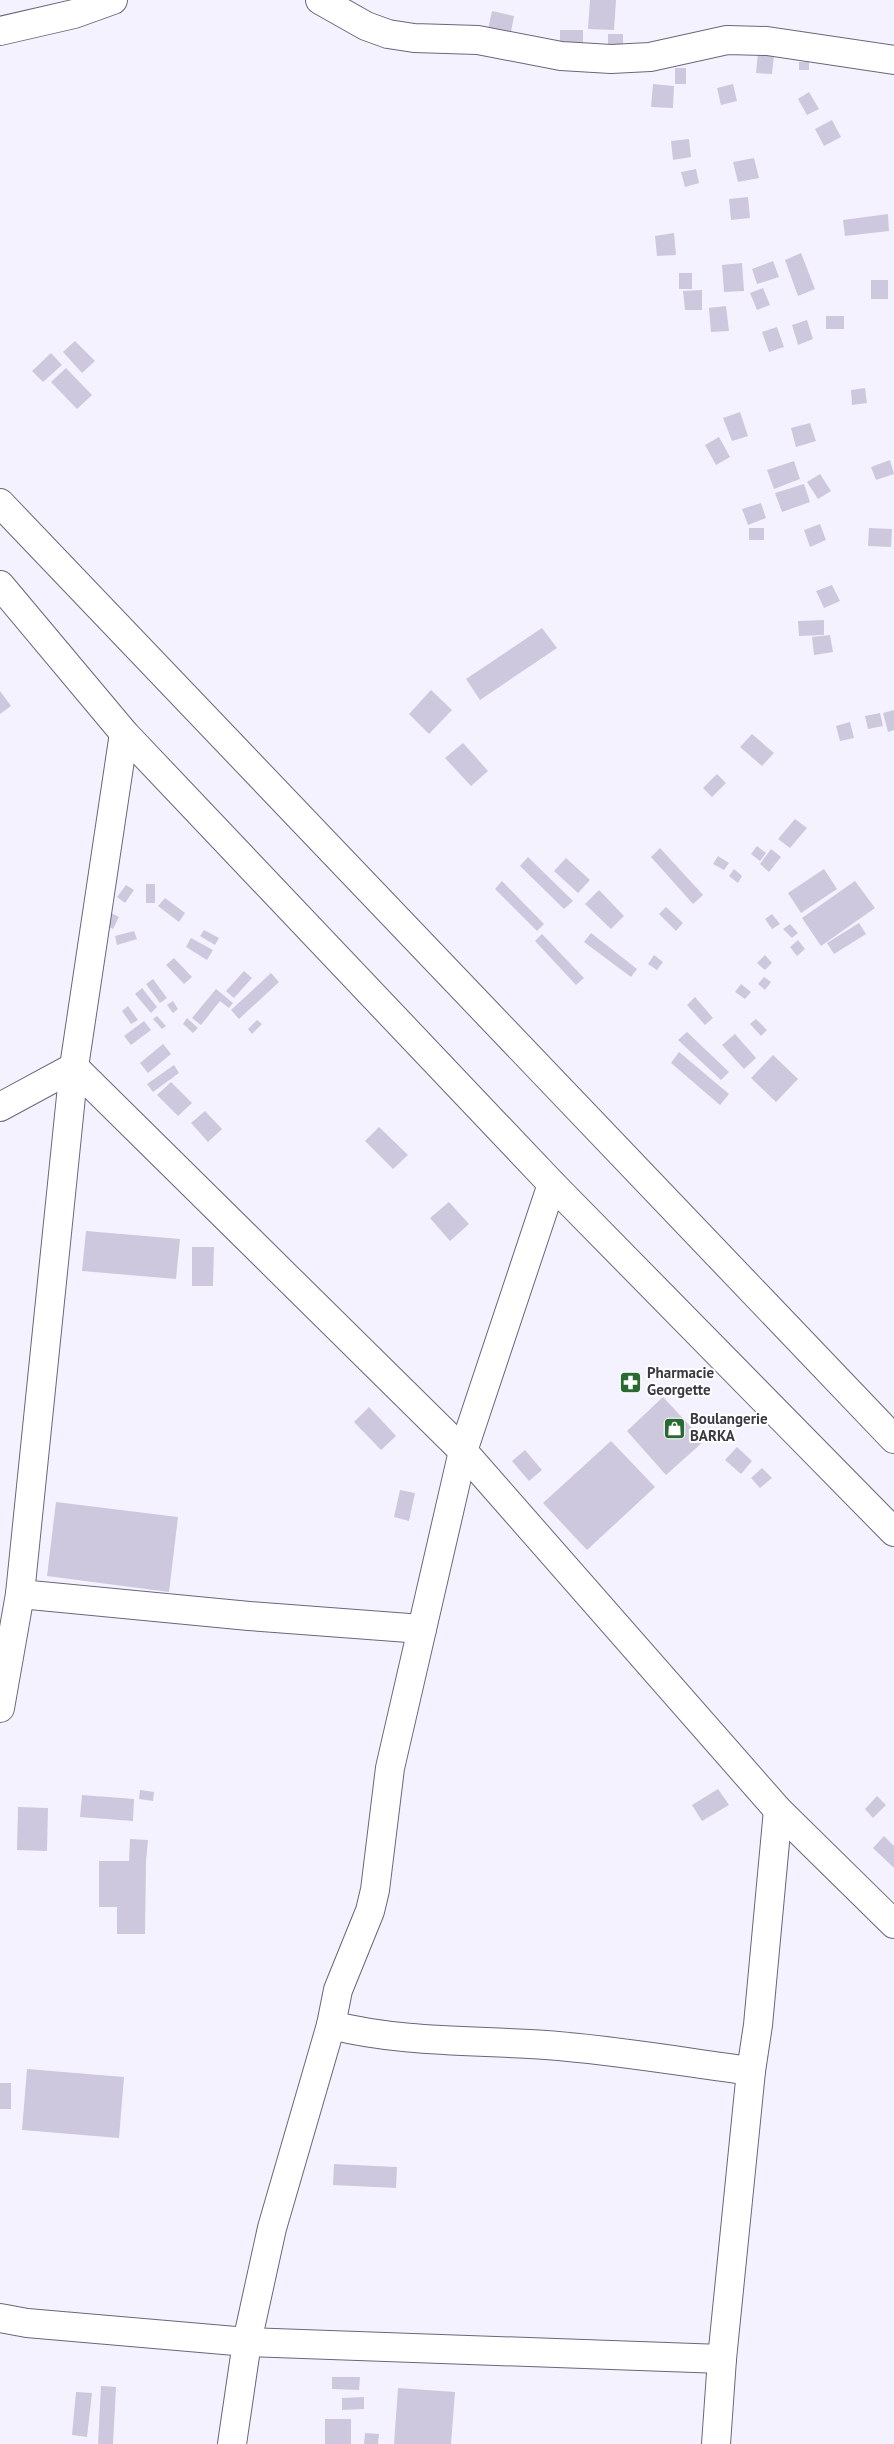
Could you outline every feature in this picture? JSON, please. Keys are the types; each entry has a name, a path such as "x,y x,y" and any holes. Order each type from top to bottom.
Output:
{"street":[{"path":"0,31 74,14 112,0"},
{"path":"320,0 366,26 388,34 414,38 478,40 561,56 611,59 650,57 728,40 767,41 894,60"},
{"path":"0,503 894,1439"},
{"path":"0,585 124,733 552,1184 894,1532"},
{"path":"0,1708 20,1594 74,1067 124,733"},
{"path":"0,1107 74,1067"},
{"path":"74,1067 462,1451 778,1810 894,1924"},
{"path":"232,2444 247,2342 272,2228 331,2025 338,1990 370,1911 375,1890 390,1768 462,1451 552,1184"},
{"path":"20,1594 230,1615 422,1628"},
{"path":"716,2444 722,2359 751,2071 758,2026 778,1810"},
{"path":"331,2025 366,2034 420,2039 548,2045 751,2071"},
{"path":"0,2318 27,2323 247,2342 722,2359"}],"building":[{"path":"590,0 616,0 614,30 588,29"},
{"path":"492,11 514,16 510,38 487,34"},
{"path":"560,30 583,30 583,49 560,49"},
{"path":"608,34 623,34 623,49 608,49"},
{"path":"758,53 774,55 772,74 756,73"},
{"path":"799,62 809,62 809,70 799,70"},
{"path":"675,68 686,68 686,84 675,84"},
{"path":"653,84 674,86 673,108 651,107"},
{"path":"733,84 737,101 721,105 717,88"},
{"path":"809,92 819,109 807,115 798,99"},
{"path":"832,120 841,137 824,146 815,129"},
{"path":"689,139 691,157 673,160 671,141"},
{"path":"754,158 759,178 738,182 733,162"},
{"path":"696,169 699,183 685,187 681,172"},
{"path":"748,197 750,218 731,220 729,199"},
{"path":"888,214 889,231 845,236 843,220"},
{"path":"674,233 676,255 657,256 655,236"},
{"path":"801,253 815,289 798,296 785,260"},
{"path":"773,261 779,277 757,284 752,269"},
{"path":"742,263 744,291 724,292 722,265"},
{"path":"679,273 692,273 692,289 679,289"},
{"path":"871,280 888,280 888,299 871,299"},
{"path":"763,288 770,305 757,310 750,293"},
{"path":"702,290 702,310 685,310 683,291"},
{"path":"726,306 729,331 711,332 709,308"},
{"path":"826,316 844,316 844,329 826,329"},
{"path":"807,320 813,339 798,345 792,325"},
{"path":"777,327 784,347 769,352 762,332"},
{"path":"75,341 95,361 82,373 63,352"},
{"path":"51,353 62,365 43,382 32,371"},
{"path":"66,368 92,395 77,409 51,382"},
{"path":"865,388 867,403 852,405 851,390"},
{"path":"740,412 748,436 732,441 723,418"},
{"path":"810,423 816,441 796,447 791,428"},
{"path":"719,437 730,457 716,465 705,445"},
{"path":"890,460 894,474 876,480 871,467"},
{"path":"794,461 800,479 774,489 767,470"},
{"path":"820,474 831,491 818,499 807,482"},
{"path":"804,484 810,502 782,512 775,493"},
{"path":"761,503 766,518 748,525 742,509"},
{"path":"820,524 826,540 810,547 804,530"},
{"path":"749,528 764,528 764,540 749,540"},
{"path":"869,528 892,529 891,547 868,546"},
{"path":"832,585 840,601 824,608 816,591"},
{"path":"824,620 824,635 799,636 798,621"},
{"path":"542,628 557,648 480,700 466,679"},
{"path":"830,635 833,652 814,655 812,637"},
{"path":"431,690 452,710 429,734 409,714"},
{"path":"0,691 11,706 0,714"},
{"path":"894,710 894,730 888,732 883,713"},
{"path":"880,713 883,726 868,729 865,716"},
{"path":"850,722 854,738 840,741 836,726"},
{"path":"752,734 774,753 762,766 740,747"},
{"path":"463,743 488,771 471,786 445,758"},
{"path":"717,774 726,783 712,797 703,788"},
{"path":"795,819 807,828 790,848 778,839"},
{"path":"757,846 766,853 760,861 751,854"},
{"path":"660,848 703,895 693,904 651,857"},
{"path":"771,849 781,857 769,872 760,864"},
{"path":"718,856 729,863 724,870 713,864"},
{"path":"528,857 573,901 564,909 520,866"},
{"path":"566,858 590,880 578,893 554,871"},
{"path":"734,869 742,876 738,883 729,876"},
{"path":"824,869 837,889 801,913 788,893"},
{"path":"502,881 544,924 537,931 495,889"},
{"path":"855,881 875,908 821,946 802,918"},
{"path":"146,884 155,884 155,903 146,903"},
{"path":"126,885 134,890 125,903 117,897"},
{"path":"599,890 624,916 611,929 585,904"},
{"path":"165,898 185,913 179,922 158,906"},
{"path":"666,907 683,923 676,931 659,914"},
{"path":"111,913 119,917 113,929 105,925"},
{"path":"772,914 780,924 772,929 765,919"},
{"path":"859,923 866,934 834,954 827,943"},
{"path":"790,924 798,933 792,938 783,929"},
{"path":"204,930 219,938 215,945 200,936"},
{"path":"134,931 137,939 117,945 115,936"},
{"path":"591,933 637,969 631,977 584,942"},
{"path":"542,934 584,978 576,985 535,941"},
{"path":"191,938 213,950 207,960 186,947"},
{"path":"798,940 805,949 797,956 790,947"},
{"path":"654,955 663,962 657,970 648,964"},
{"path":"765,955 772,963 765,970 757,963"},
{"path":"174,958 192,977 184,984 166,965"},
{"path":"244,971 252,978 234,998 226,991"},
{"path":"271,973 279,982 239,1019 231,1010"},
{"path":"764,977 771,982 765,990 758,984"},
{"path":"153,979 167,998 160,1003 146,984"},
{"path":"741,984 751,992 745,999 735,992"},
{"path":"142,988 157,1007 151,1013 135,994"},
{"path":"216,989 233,1003 229,1008 220,1001 201,1025 192,1018"},
{"path":"695,997 713,1018 705,1025 687,1005"},
{"path":"173,1001 178,1009 173,1013 167,1005"},
{"path":"128,1006 138,1020 131,1024 122,1011"},
{"path":"157,1016 166,1026 162,1029 153,1019"},
{"path":"187,1018 198,1028 193,1033 183,1024"},
{"path":"756,1019 767,1030 761,1036 750,1024"},
{"path":"257,1020 262,1024 252,1034 248,1029"},
{"path":"144,1021 151,1030 131,1045 124,1036"},
{"path":"687,1032 729,1072 721,1080 678,1040"},
{"path":"735,1034 756,1058 744,1069 722,1045"},
{"path":"163,1044 171,1054 148,1073 140,1063"},
{"path":"679,1052 729,1094 720,1105 671,1063"},
{"path":"773,1055 798,1079 776,1102 751,1078"},
{"path":"174,1065 179,1073 153,1092 147,1084"},
{"path":"171,1082 192,1103 178,1116 157,1095"},
{"path":"205,1111 222,1129 208,1142 191,1123"},
{"path":"379,1127 408,1155 393,1169 365,1141"},
{"path":"449,1202 469,1224 450,1241 430,1218"},
{"path":"86,1231 180,1239 176,1279 82,1271"},
{"path":"192,1247 214,1247 213,1286 192,1286"},
{"path":"663,1397 704,1441 666,1475 627,1431"},
{"path":"369,1407 396,1436 381,1450 354,1422"},
{"path":"611,1441 655,1487 587,1550 543,1503"},
{"path":"737,1447 752,1461 741,1474 725,1460"},
{"path":"525,1450 542,1470 529,1481 512,1461"},
{"path":"762,1468 772,1478 760,1488 751,1478"},
{"path":"400,1490 415,1493 409,1521 394,1517"},
{"path":"56,1502 178,1517 169,1592 47,1576"},
{"path":"718,1789 729,1805 702,1821 692,1805"},
{"path":"140,1790 154,1792 153,1801 139,1799"},
{"path":"82,1795 134,1799 133,1821 80,1817"},
{"path":"877,1796 886,1805 873,1818 865,1809"},
{"path":"18,1807 48,1808 47,1851 17,1850"},
{"path":"884,1836 894,1846 894,1868 873,1848"},
{"path":"130,1839 148,1840 145,1934 117,1934 117,1907 99,1907 99,1861 129,1861"},
{"path":"27,2069 124,2077 119,2138 22,2130"},
{"path":"0,2083 11,2083 11,2109 0,2109"},
{"path":"334,2164 397,2167 396,2188 333,2185"},
{"path":"332,2377 360,2377 359,2390 332,2389"},
{"path":"101,2386 116,2387 113,2444 98,2444"},
{"path":"398,2388 455,2392 451,2444 394,2444"},
{"path":"76,2392 92,2393 87,2437 72,2435"},
{"path":"364,2397 364,2409 342,2410 342,2398"},
{"path":"325,2419 351,2419 351,2444 325,2444"},
{"path":"365,2433 379,2434 378,2444 364,2444"}],"place":[{"name":"Pharmacie Georgette","path":"631,1382"},
{"name":"Boulangerie BARKA","path":"674,1428"}]}
